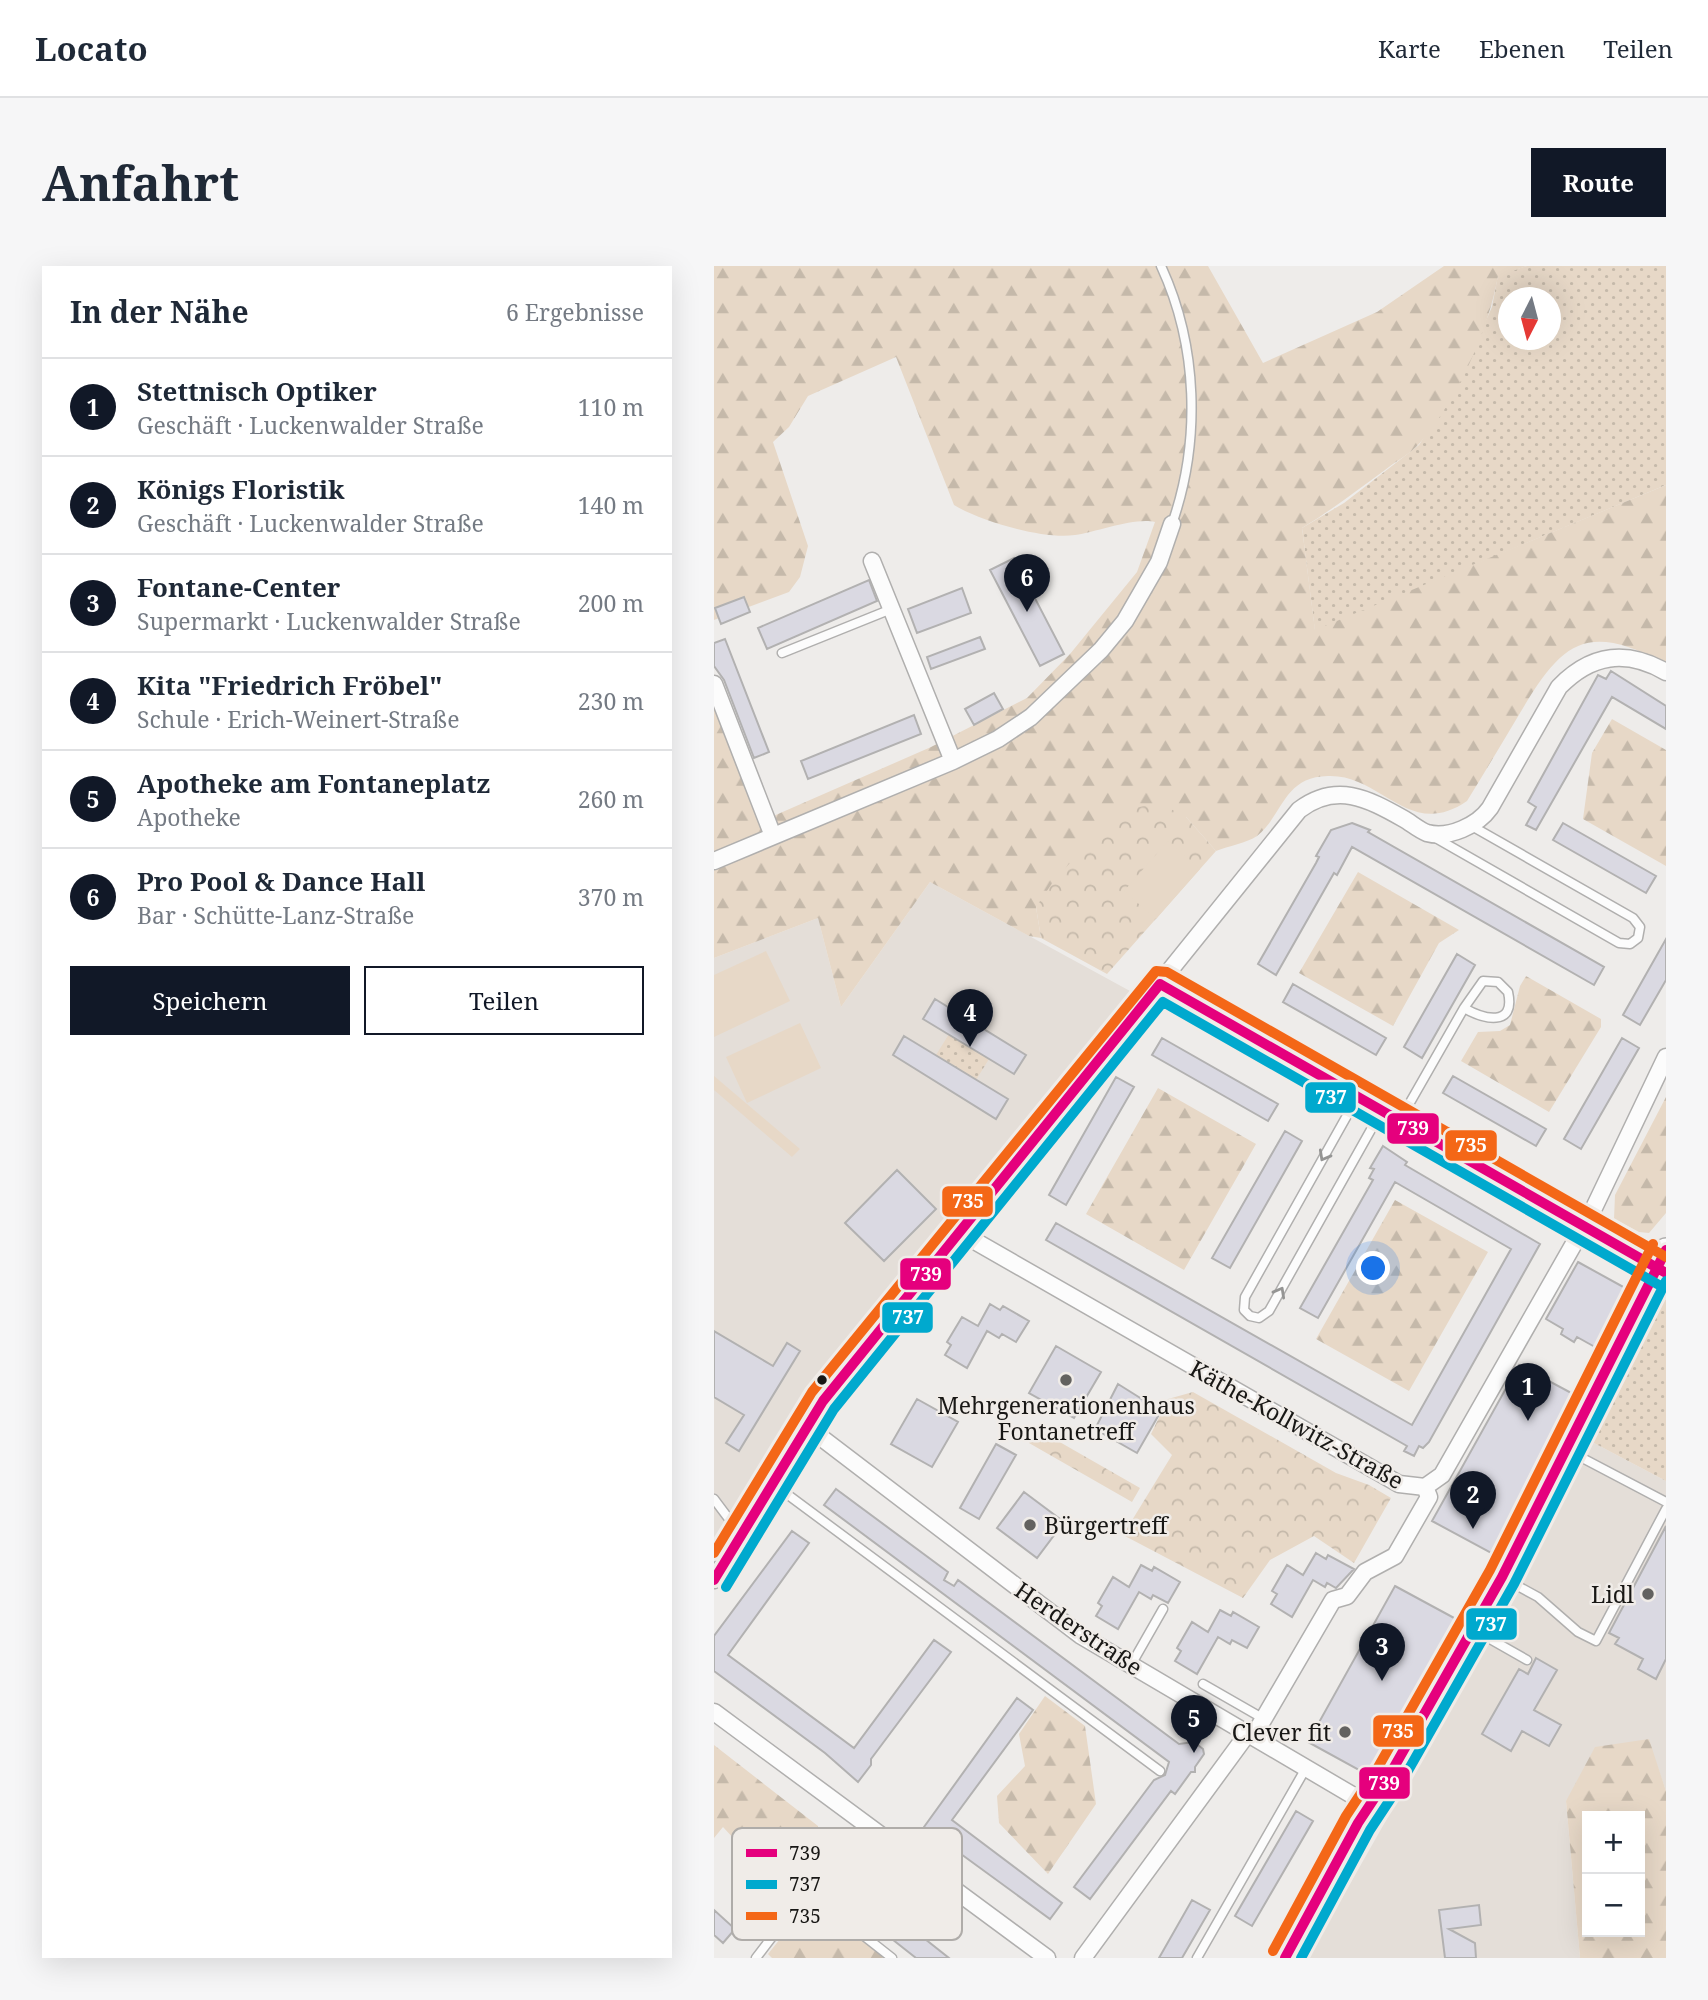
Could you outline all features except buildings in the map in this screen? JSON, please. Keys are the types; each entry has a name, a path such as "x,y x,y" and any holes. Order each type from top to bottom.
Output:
{"main road":[{"path":"1285,1958 1369,1805 1502,1577 1663,1264"}],"street":[{"path":"714,861 953,761 999,739 1031,717 1101,650 1141,597 1159,562 1172,524"},
{"path":"872,561 889,610 953,761"},
{"path":"714,1580 806,1426 1291,819 1308,803 1330,795 1352,794 1374,802 1428,833 1452,831 1470,825 1490,808 1559,687 1576,672 1595,660 1615,657 1644,661 1666,672"},
{"path":"714,684 773,836"},
{"path":"1160,984 1583,1226 1663,1264"},
{"name":"Käthe-Kollwitz-Straße","path":"960,1232 1399,1484 1425,1487 1442,1475 1583,1226 1666,1057"},
{"name":"Herderstraße","path":"806,1426 1073,1630 1369,1805"},
{"path":"1083,1958 1264,1719 1333,1600 1347,1596 1365,1572 1395,1556 1429,1497 1425,1487"},
{"path":"714,1712 871,1828"},
{"path":"962,1895 1047,1958"}],"lane":[{"path":"1161,266 1174,294 1190,367 1188,463 1183,494 1172,524"},
{"path":"782,653 889,610"},
{"path":"1428,833 1619,943 1630,944 1639,938 1640,927 1633,919 1470,825"},
{"path":"1400,1120 1464,1008 1483,981 1498,982 1508,992 1510,999 1505,1012 1493,1020 1486,1020 1464,1008"},
{"path":"1357,1096 1245,1297 1244,1310 1250,1316 1258,1318 1269,1311 1382,1110"},
{"path":"1566,1450 1666,1502"},
{"path":"772,1483 1160,1771"},
{"path":"714,1499 741,1535"},
{"path":"1502,1577 1538,1597 1578,1632 1596,1641 1666,1509"},
{"path":"1131,1665 1163,1609"},
{"path":"1473,1629 1527,1660"},
{"path":"1203,1684 1264,1719"},
{"path":"1197,1958 1307,1768"},
{"path":"756,1958 770,1940"},
{"path":"869,1940 892,1958"}],"shaded area":[{"path":"930,882 1130,991 1053,1087 1057,1092 812,1393 741,1510 732,1511 714,1541 714,958 818,918 841,1007"},
{"path":"1592,1442 1666,1481 1666,1791 1648,1739 1566,1801 1580,1958 1308,1958 1507,1607"}],"green space":[{"path":"714,266 1208,266 1263,363 1377,312 1444,266 1527,266 1498,276 1487,319 1469,364 1446,407 1419,444 1302,528 1315,630 1666,485 1666,664 1638,651 1596,642 1579,646 1564,655 1549,669 1535,689 1467,801 1447,811 1428,814 1412,810 1347,778 1328,776 1313,778 1293,790 1257,836 1216,851 1186,817 1036,907 1041,938 1029,936 930,882 841,1007 818,918 714,958 714,698 760,822 931,747 1027,698 1070,654 1137,572 1155,522 1127,523 1075,535 1047,535 996,523 954,505 896,357 808,396 789,427 773,442 808,546 800,577 789,592 714,620"},
{"path":"1527,266 1666,266 1666,485 1315,631 1302,528 1344,503 1419,445 1458,383 1492,307 1498,275"},
{"path":"1612,719 1666,750 1666,866 1583,819 1592,753"},
{"path":"1159,803 1186,817 1216,851 1107,974 1041,938 1036,907 1055,879 1119,811"},
{"path":"1168,841 1200,869 1156,919 1124,891"},
{"path":"1358,872 1459,930 1439,943 1393,1026 1299,973"},
{"path":"766,951 790,1001 714,1037 714,975"},
{"path":"1526,976 1601,1019 1601,1027 1549,1112 1461,1061 1478,1032 1500,1031 1510,1025 1520,986"},
{"path":"800,1023 821,1068 747,1103 726,1057"},
{"path":"949,1034 989,1059 976,1080 936,1055"},
{"path":"714,1076 800,1149 792,1157 714,1090"},
{"path":"1158,1088 1256,1144 1184,1270 1086,1214"},
{"path":"1666,1097 1666,1213 1649,1233 1639,1232 1614,1219 1615,1195"},
{"path":"1395,1200 1488,1252 1409,1391 1316,1339"},
{"path":"1666,1299 1666,1481 1592,1442 1657,1309"},
{"path":"1193,1392 1336,1473 1369,1485 1391,1498 1354,1563 1314,1536 1270,1560 1243,1598 1123,1535 1172,1455 1151,1434 1168,1399"},
{"path":"1037,1429 1140,1488 1132,1502 1029,1443"},
{"path":"1045,1696 1085,1726 1096,1804 1048,1874 999,1823 997,1796 1025,1766 1019,1734"},
{"path":"1649,1739 1666,1791 1666,1958 1580,1958 1566,1801 1595,1747"},
{"path":"714,1745 818,1826 732,1828 732,1837 723,1827 714,1838"},
{"path":"779,1940 864,1940 887,1958 772,1958 768,1954"}],"transit line":[{"name":"735","path":"714,1553 812,1392 1156,971 1167,972 1666,1257"},
{"name":"739","path":"1160,984 1666,1273"},
{"name":"739","path":"714,1580 823,1401 1160,984"},
{"name":"737","path":"726,1587 834,1409 1163,1002 1659,1285"},
{"name":"735","path":"1273,1951 1346,1816 1377,1769 1490,1570 1653,1244"},
{"name":"739","path":"1285,1958 1358,1823 1389,1776 1502,1577 1666,1250"},
{"name":"737","path":"1301,1958 1370,1830 1401,1783 1514,1584 1666,1281"}],"place":[{"name":"Pro Pool & Dance Hall","path":"1027,612"},
{"name":"Kita \"Friedrich Fröbel\"","path":"970,1047"},
{"name":"Mehrgenerationenhaus Fontanetreff","path":"1066,1380"},
{"name":"Stettnisch Optiker","path":"1528,1421"},
{"name":"Bürgertreff","path":"1030,1525"},
{"name":"Königs Floristik","path":"1473,1529"},
{"name":"Lidl","path":"1648,1594"},
{"name":"Fontane-Center","path":"1382,1681"},
{"name":"Clever fit","path":"1345,1732"},
{"name":"Apotheke am Fontaneplatz","path":"1194,1753"}]}
